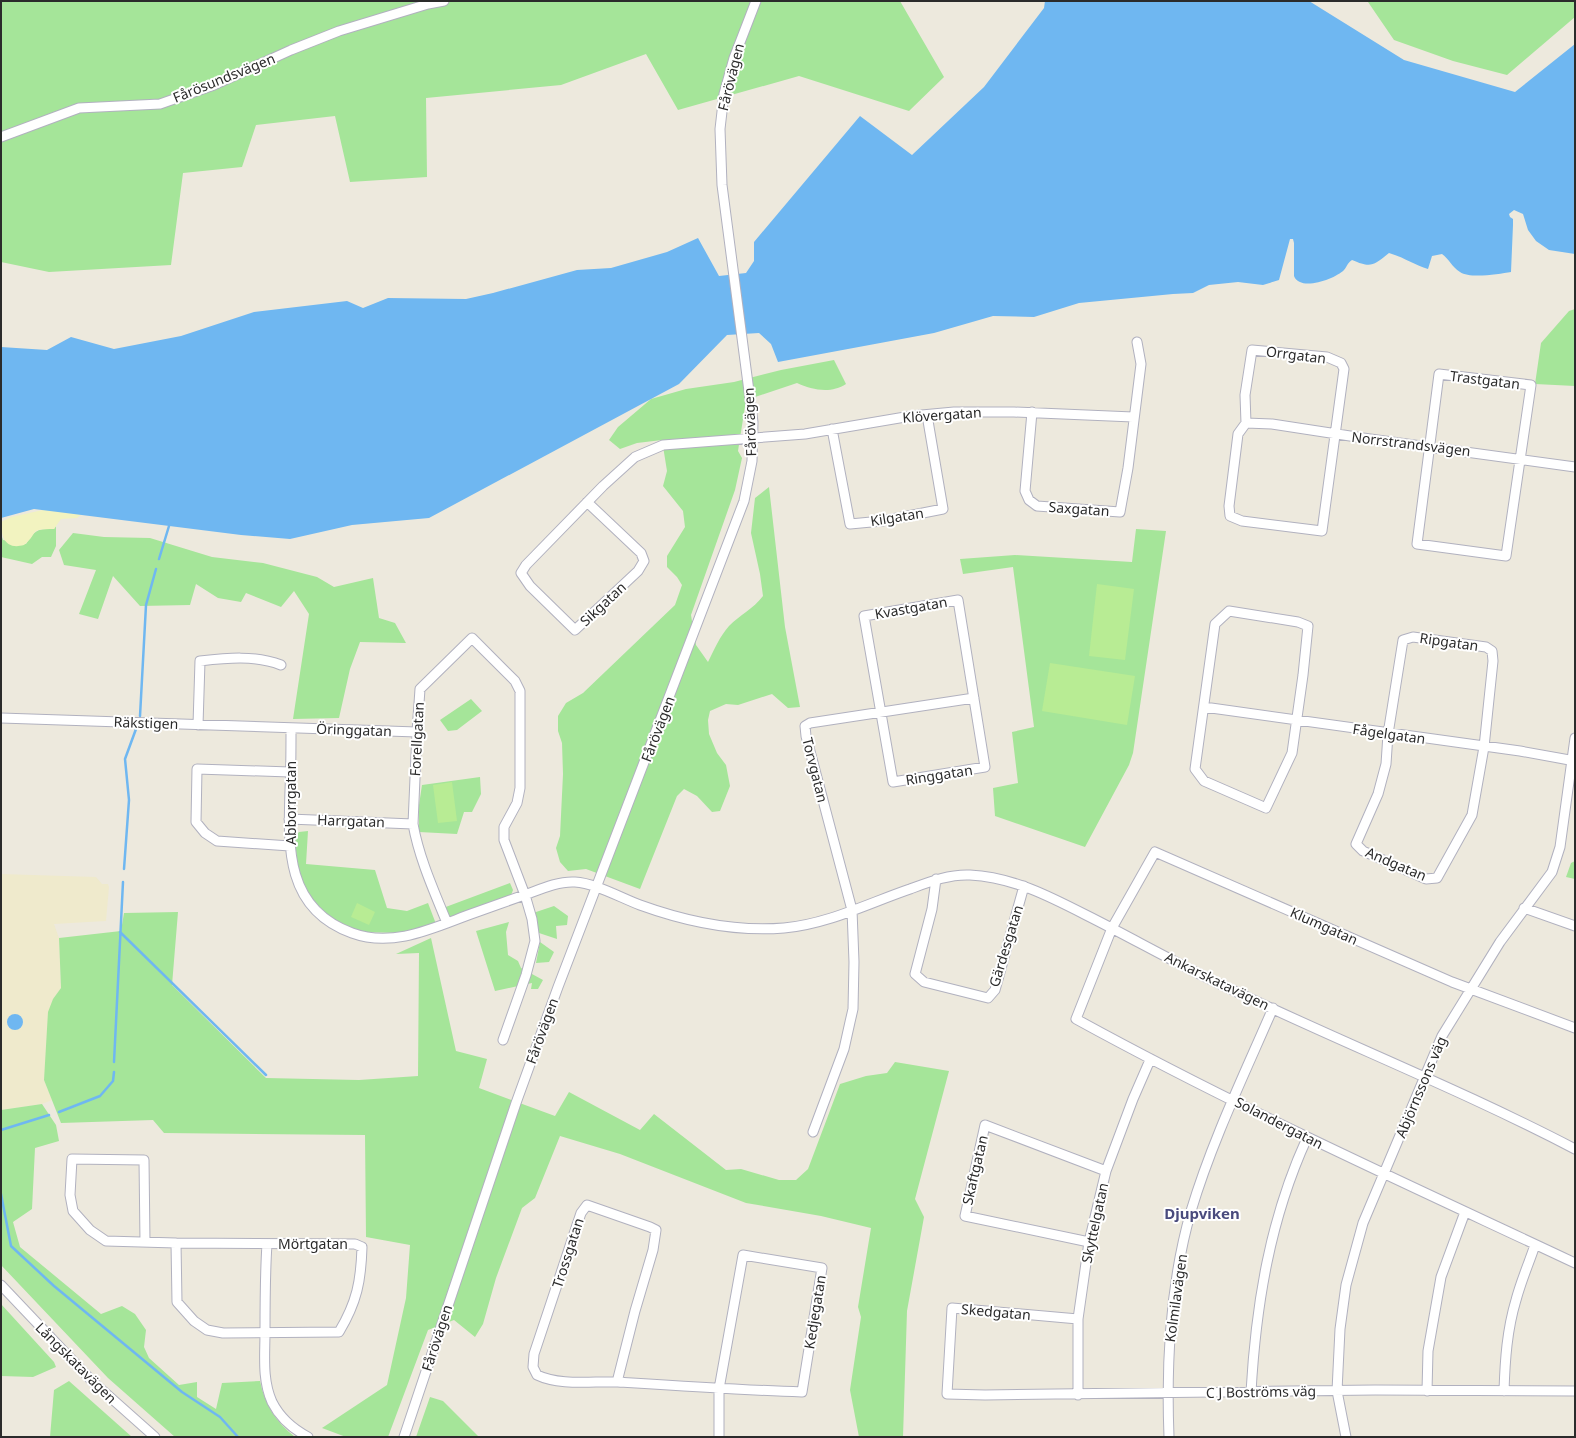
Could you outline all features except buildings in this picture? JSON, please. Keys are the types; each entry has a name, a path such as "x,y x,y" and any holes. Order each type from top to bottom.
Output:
{"street":[{"name":"Fårösundsvägen","path":"1,137 79,108 160,104 214,85 291,50 339,31 428,4 444,1"},
{"name":"Fårövägen","path":"404,1437 516,1103 596,888 744,501 752,461 753,439 751,403 722,186 720,129 724,94 734,58 756,1"},
{"name":"Saxgatan","path":"1032,412 1025,491 1029,500 1037,506 1120,512 1128,468 1133,417 1141,364 1138,342"},
{"name":"Orrgatan","path":"1246,423 1246,395 1252,350 1327,357 1341,363 1344,369 1335,434"},
{"name":"Trastgatan","path":"1429,447 1439,374 1531,385 1521,459"},
{"name":"Klövergatan","path":"753,439 832,429 927,414 954,412 1032,412 1133,417"},
{"name":"Kilgatan","path":"832,429 850,524 882,521 944,509 927,414"},
{"path":"1246,423 1238,434 1229,506 1230,516 1242,521 1322,531 1335,434"},
{"name":"Norrstrandsvägen","path":"1246,423 1272,424 1575,467"},
{"name":"Sikgatan","path":"587,502 641,553 644,561 638,571 575,630 530,586 522,573 526,564 587,502 635,457 663,445 753,439"},
{"path":"1429,447 1417,544 1506,556 1521,459"},
{"name":"Kvastgatan","path":"880,713 864,616 958,600 974,698"},
{"path":"1229,611 1298,622 1308,626 1297,721 1292,753 1266,808 1204,781 1195,769 1215,624 1229,611"},
{"name":"Ripgatan","path":"1388,734 1403,640 1413,637 1486,648 1492,651 1493,661 1484,747"},
{"name":"Forellgatan","path":"447,923 424,864 413,824 420,689 472,638 515,681 520,691 520,788 517,803 504,827 504,840 525,895"},
{"path":"198,725 200,661 235,657 269,660 281,665"},
{"name":"Torvgatan","path":"852,910 808,744 805,726 974,698"},
{"name":"Ringgatan","path":"880,713 892,782 900,781 986,767 974,698"},
{"name":"Fågelgatan","path":"1204,707 1573,761"},
{"name":"Räkstigen","path":"1,718 292,728"},
{"name":"Abborrgatan","path":"292,728 289,819 292,864 297,884 311,905 332,924 354,934 380,939 414,936 548,887 574,882 596,888"},
{"name":"Öringgatan","path":"292,728 417,732"},
{"name":"Andgatan","path":"1388,734 1386,764 1378,794 1356,844 1363,851 1426,879 1437,878 1472,815 1484,747"},
{"name":"Abjörnssons väg","path":"1346,1437 1337,1391 1340,1329 1346,1285 1363,1223 1385,1175 1423,1077 1442,1036 1500,942 1552,872 1560,847 1575,738"},
{"path":"290,772 197,769 196,822 205,833 216,841 290,846"},
{"name":"Harrgatan","path":"289,819 413,824"},
{"name":"Klumgatan","path":"1112,928 1155,852 1470,989 1575,1028"},
{"name":"Ankarskatavägen","path":"596,888 641,905 698,923 736,928 786,928 827,919 936,879 964,875 996,877 1024,886 1112,928 1223,985 1518,1119 1575,1149"},
{"name":"Gärdesgatan","path":"936,879 932,909 915,974 924,982 988,998 995,990 1024,886"},
{"path":"502,1040 526,975 535,941 532,919 525,895"},
{"path":"1524,908 1575,926"},
{"path":"813,1132 844,1049 853,1009 852,910"},
{"name":"Solandergatan","path":"1112,928 1076,1019 1150,1060 1307,1138 1575,1262"},
{"name":"Kolmilavägen","path":"1169,1437 1167,1393 1169,1353 1177,1273 1191,1211 1233,1100 1273,1008"},
{"name":"Skyttelgatan","path":"1078,1394 1078,1319 1089,1242 1106,1171 1133,1099 1150,1060"},
{"name":"Skaftgatan","path":"1089,1242 965,1216 985,1126 1106,1171"},
{"path":"1252,1392 1254,1339 1263,1278 1274,1227 1294,1167 1307,1138"},
{"path":"145,1242 144,1160 72,1160 70,1195 74,1211 90,1230 106,1241 176,1243"},
{"name":"Trossgatan","path":"617,1382 635,1311 653,1250 656,1230 587,1206 581,1213 534,1354 533,1367 537,1376 548,1380 617,1382 719,1389"},
{"path":"1427,1391 1428,1351 1441,1277 1465,1212"},
{"name":"Mörtgatan","path":"176,1243 355,1244 362,1247 361,1278 351,1313 339,1332 223,1333 207,1330 194,1321 177,1302 176,1243"},
{"name":"Mörtgatan","path":"267,1244 264,1280 265,1374 272,1401 281,1417 298,1432 308,1437"},
{"path":"1504,1391 1506,1348 1512,1318 1520,1284 1536,1245"},
{"name":"Kedjegatan","path":"719,1389 802,1392 822,1268 743,1255 719,1389 719,1437"},
{"name":"Långskatavägen","path":"1,1285 92,1381 155,1437"},
{"name":"Skedgatan","path":"948,1394 952,1308 1078,1319"},
{"name":"C J Boströms väg","path":"948,1394 1575,1391"}],"shaded area":[{"path":"1,874 96,877 102,884 108,884 109,887 106,921 54,924 59,938 61,988 53,999 44,1080 52,1100 42,1104 1,1110"}],"green space":[{"path":"1,1 900,1 944,77 909,111 799,76 678,110 646,54 561,85 426,98 427,177 350,182 335,116 256,125 242,167 183,173 171,265 49,272 1,262"},
{"path":"1575,1 1575,17 1507,75 1453,61 1394,40 1368,2"},
{"path":"1575,309 1575,386 1535,384 1541,343 1569,311"},
{"path":"834,360 846,384 840,387 822,390 809,388 797,383 746,400 738,451 742,458 735,490 691,615 696,645 708,662 720,639 729,626 755,605 763,596 751,533 755,498 769,487 785,627 800,707 788,708 772,694 738,705 726,704 710,711 708,720 709,734 717,753 726,765 730,786 720,811 712,812 697,796 684,789 677,796 640,889 586,869 568,871 560,862 556,848 560,836 563,774 562,743 558,731 558,716 566,703 583,693 675,605 682,585 677,577 667,567 667,556 685,527 683,511 663,486 667,471 662,440 637,443 620,449 609,440 618,427 651,399 686,389 734,382 781,370"},
{"path":"56,526 56,546 51,557 42,557 32,564 1,557 1,534 3,540 26,544 32,535 37,531 54,529"},
{"path":"1136,529 1166,531 1133,753 1129,765 1085,847 995,816 993,788 1018,783 1012,732 1034,727 1013,567 963,574 960,559 1015,555 1132,562"},
{"path":"73,533 104,537 150,538 212,557 263,563 317,577 334,587 373,578 379,618 395,623 406,643 360,642 350,669 339,718 293,719 309,614 294,591 281,607 246,593 241,602 218,598 196,584 190,605 140,606 113,576 98,619 79,614 96,570 64,565 59,550"},
{"path":"1097,584 1134,589 1125,660 1089,656"},
{"path":"1050,663 1135,676 1127,725 1042,711"},
{"path":"471,699 482,711 457,730 448,731 440,720"},
{"path":"480,777 481,794 472,812 464,812 457,834 419,832 419,805 422,785"},
{"path":"452,782 457,821 438,823 433,785"},
{"path":"308,831 306,864 375,870 387,908 407,911 428,903 436,924 406,933 357,932 333,920 314,901 303,885 297,863 295,837 299,832"},
{"path":"1575,861 1575,879 1566,877 1571,863"},
{"path":"510,883 513,890 510,898 450,920 443,908"},
{"path":"357,903 375,912 369,925 351,917"},
{"path":"554,906 568,916 567,925 556,926 557,939 539,933 533,913"},
{"path":"178,912 172,985 266,1078 359,1080 418,1076 419,953 396,954 431,938 456,1051 487,1059 479,1088 555,1116 569,1092 640,1130 654,1114 726,1170 741,1169 779,1180 796,1180 808,1169 840,1084 866,1076 887,1073 895,1062 949,1071 915,1199 924,1217 907,1311 903,1437 859,1437 850,1390 861,1317 858,1307 871,1228 821,1216 746,1203 620,1154 560,1136 535,1198 522,1208 496,1278 483,1324 475,1337 454,1320 428,1330 388,1437 346,1437 322,1428 387,1385 406,1298 410,1245 366,1237 365,1135 164,1133 153,1120 61,1123 44,1080 48,1012 53,999 61,988 59,938 121,931 124,913"},
{"path":"509,922 506,932 508,955 518,961 521,968 543,980 538,989 531,989 532,983 495,991 476,931"},
{"path":"540,942 554,952 549,962 536,963"},
{"path":"42,1104 56,1125 59,1141 35,1148 32,1209 13,1222 20,1247 101,1314 122,1306 135,1314 146,1330 144,1347 149,1358 179,1385 197,1382 197,1397 216,1409 222,1383 260,1381 265,1398 272,1412 282,1425 295,1437 175,1437 108,1378 1,1265 1,1110"},
{"path":"1,1304 54,1362 56,1367 33,1377 1,1376"},
{"path":"69,1381 132,1437 50,1437 54,1390"},
{"path":"430,1397 443,1401 479,1437 416,1437"}],"sand":[{"path":"61,506 83,513 77,518 61,519 54,529 35,532 29,541 24,545 13,546 4,538 1,522 11,517"}],"water":[{"path":"1045,1 1309,1 1404,60 1515,92 1575,44 1575,254 1549,250 1536,241 1528,230 1523,214 1514,210 1509,214 1513,219 1511,272 1506,273 1477,276 1465,274 1457,270 1442,254 1432,256 1428,269 1389,253 1379,261 1368,265 1352,260 1344,270 1333,277 1310,284 1303,283 1298,281 1294,276 1294,243 1293,239 1290,239 1279,280 1263,285 1238,282 1209,285 1193,293 1079,303 1034,317 993,316 934,333 778,362 771,344 759,333 727,335 679,384 429,518 352,525 290,539 241,535 34,509 1,518 1,347 47,350 71,337 114,349 181,336 254,312 347,301 363,308 388,298 466,299 577,270 611,268 667,252 698,238 719,276 746,273 754,261 754,242 860,116 912,155 984,87 1044,8"},
{"path":"12,1014 18,1014 23,1019 21,1028 18,1030 12,1030 7,1025 7,1019"}],"waterway":[{"path":"159,559 169,526"},
{"path":"140,716 146,605 156,569"},
{"path":"124,869 129,800 125,759 136,729"},
{"path":"114,1062 123,882"},
{"path":"120,932 266,1075"},
{"path":"59,1112 100,1096 113,1081 114,1072"},
{"path":"1,1130 49,1115"},
{"path":"1,1194 11,1246 54,1286 182,1392 220,1417 238,1437"}],"district":[{"name":"Djupviken","path":"1202,1214"}]}
